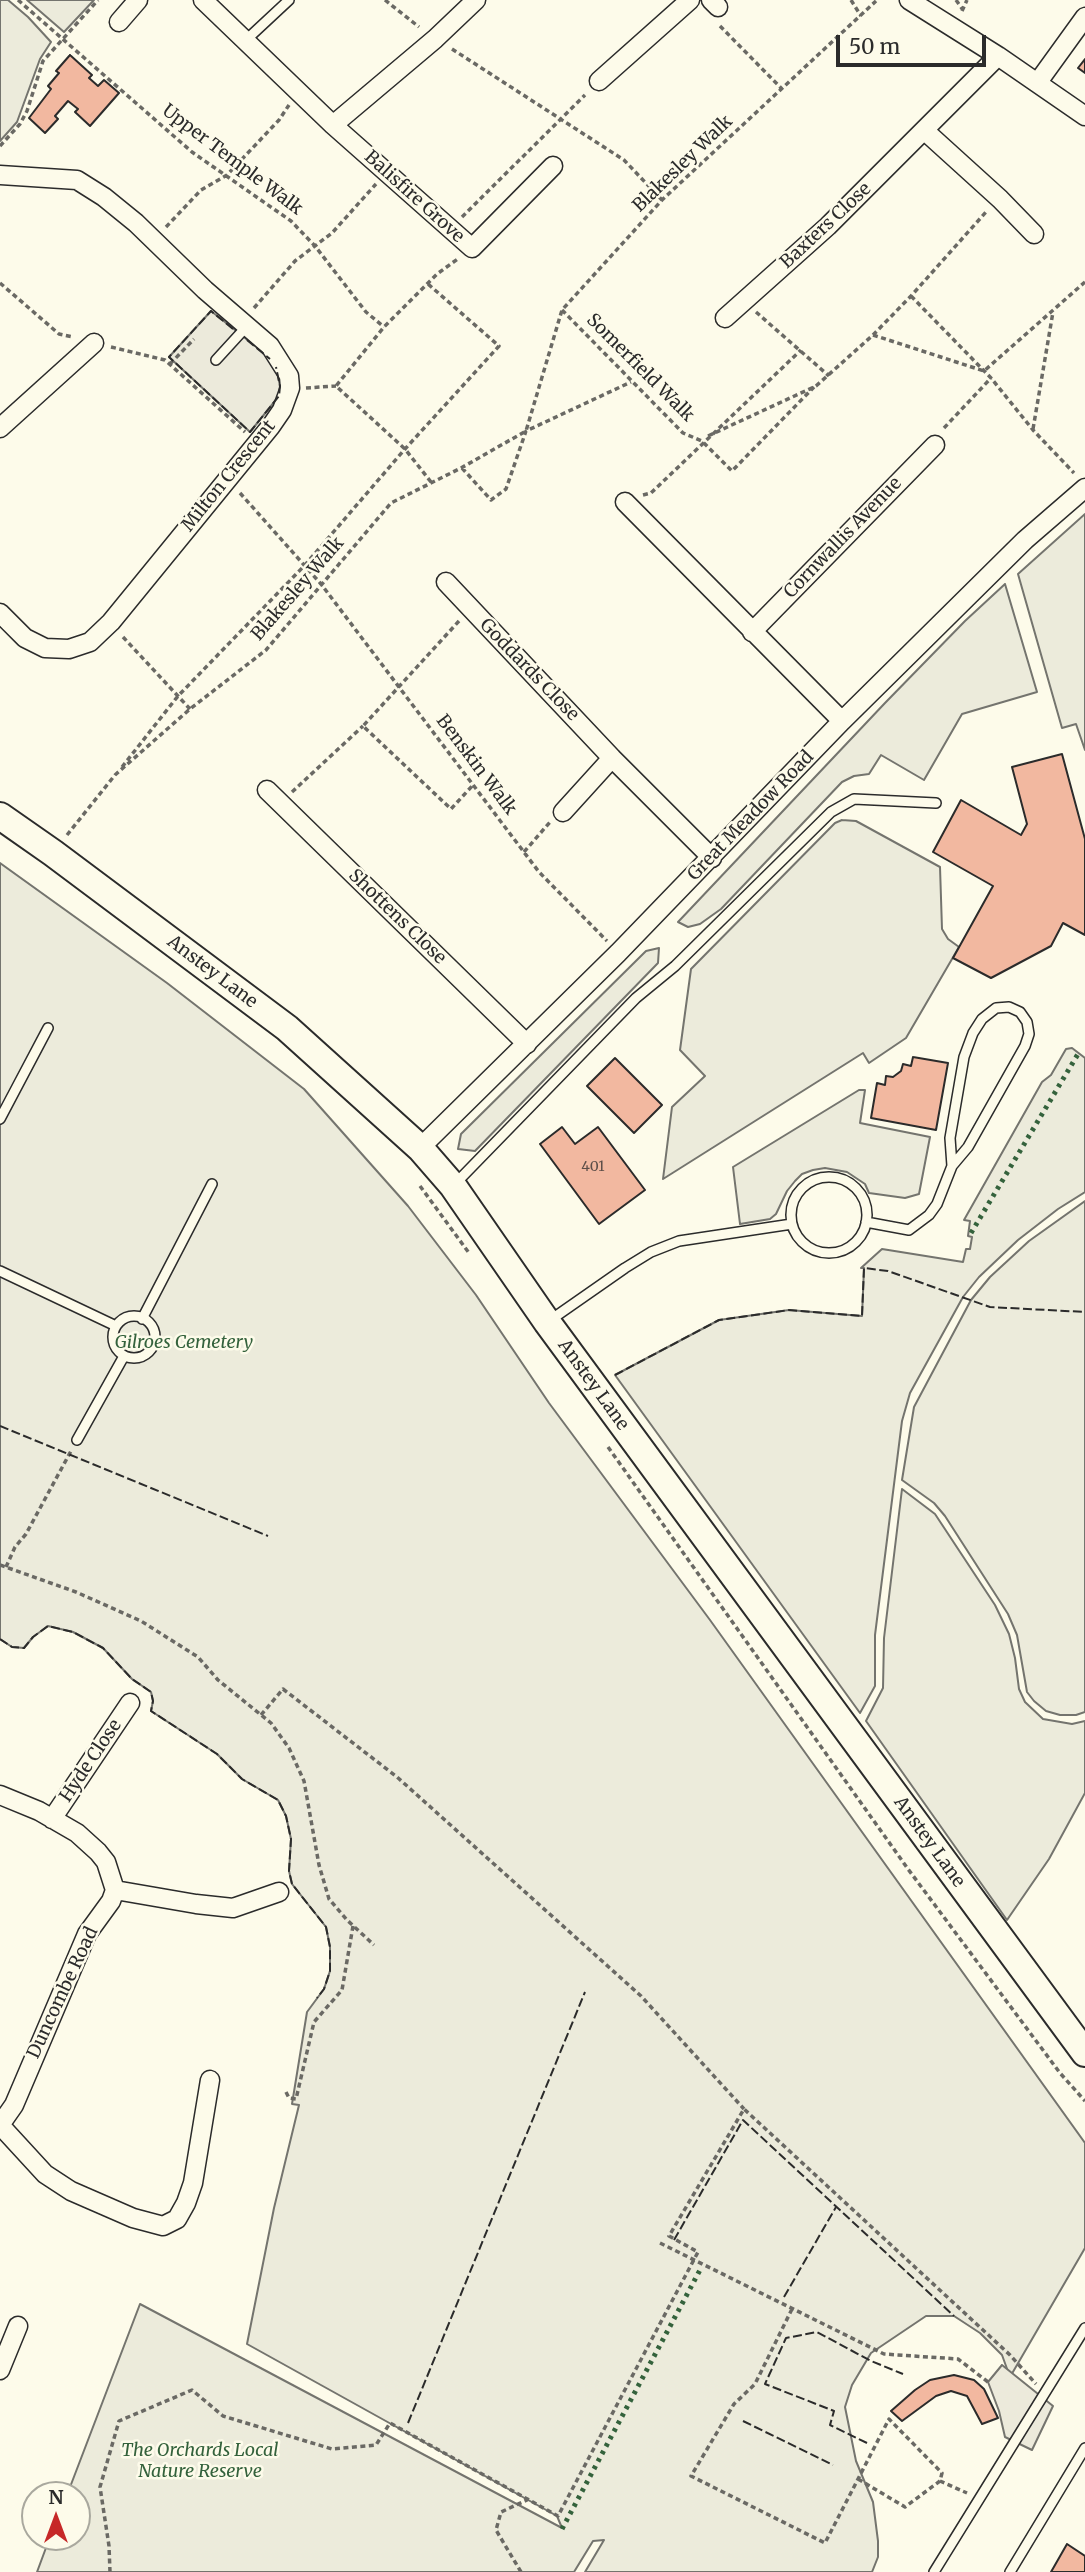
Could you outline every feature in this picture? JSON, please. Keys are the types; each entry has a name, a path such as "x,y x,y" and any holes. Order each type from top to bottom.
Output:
{"main road":[{"name":"Anstey Lane","path":"0,816 287,1028 420,1148 453,1186 547,1322 1085,2052"}],"street":[{"path":"119,22 138,0"},
{"name":"Balisfire Grove","path":"203,0 332,125 472,248 553,166"},
{"path":"332,125 476,0"},
{"path":"599,82 690,0"},
{"path":"909,0 1038,82 1085,116"},
{"path":"1038,82 1085,17"},
{"name":"Baxters Close","path":"725,318 828,226 998,56"},
{"path":"925,131 1034,234"},
{"path":"0,175 78,180 104,197 270,346 283,363 289,376 290,388"},
{"path":"0,428 94,343"},
{"name":"Milton Crescent","path":"0,613 25,638 45,648 69,649 90,642 110,622 258,442 282,410 290,388"},
{"name":"Cornwallis Avenue","path":"752,632 935,444"},
{"name":"Great Meadow Road","path":"420,1148 618,953 842,721 1081,482"},
{"path":"625,502 842,721"},
{"name":"Goddards Close","path":"446,582 612,758 712,858"},
{"path":"563,812 612,758"},
{"name":"Shottens Close","path":"267,790 527,1044"},
{"name":"Hyde Close","path":"52,1819 130,1703"},
{"path":"0,1796 39,1811 77,1833 98,1852 112,1875 115,1890 233,1908 279,1892"},
{"name":"Duncombe Road","path":"0,2125 14,2105 87,1934 115,1890"},
{"path":"0,2125 45,2174 71,2191 133,2218 163,2226 177,2219 190,2193 210,2080"},
{"path":"0,2370 4,2351 18,2326"}],"lane":[{"path":"245,41 289,0"},
{"path":"216,360 245,323"},
{"path":"453,1186 636,998 676,966 831,812 854,799 936,803"},
{"path":"866,1222 909,1230 929,1215 937,1204 951,1166 968,1147 1025,1046 1029,1034 1027,1022 1020,1012 1009,1007 996,1008 982,1019 964,1057 950,1138 951,1166"},
{"path":"0,1119 48,1028"},
{"path":"827,1177 839,1178 850,1183 859,1192 865,1202 866,1222 859,1239 849,1247 824,1253 802,1242 792,1224 792,1206 796,1195 804,1186 827,1177"},
{"path":"142,1319 212,1184"},
{"path":"547,1322 651,1252 679,1241 792,1224"},
{"path":"0,1271 116,1326"},
{"path":"126,1318 142,1319 153,1331 150,1350 138,1357 124,1356 115,1346 113,1339 116,1326 126,1318"},
{"path":"77,1440 124,1356"},
{"path":"934,2572 1085,2328"},
{"path":"1010,2572 1085,2448"}],"path":[{"name":"Upper Temple Walk","path":"18,0 192,152 291,221 315,246 366,312 384,327"},
{"path":"0,146 20,124 27,111 43,61 98,0"},
{"path":"386,0 435,38 624,160 662,200"},
{"path":"851,0 861,16"},
{"path":"956,0 963,10"},
{"name":"Blakesley Walk","path":"526,431 562,310 662,200 876,1"},
{"path":"714,3 719,25 782,89"},
{"path":"154,240 201,190 227,175 279,120 298,92"},
{"path":"450,229 585,95"},
{"path":"245,323 295,261 332,233 386,172"},
{"name":"Somerfield Walk","path":"562,310 683,433 702,441 732,471 816,386 873,335 1000,199"},
{"path":"336,386 384,327 428,284 472,248"},
{"path":"984,371 1085,282"},
{"path":"0,283 59,334 165,360 258,442"},
{"path":"115,775 178,696 305,565 499,346 428,284"},
{"path":"911,296 991,378 1033,430 1081,482"},
{"path":"744,300 829,376"},
{"path":"1033,430 1054,310"},
{"path":"873,335 984,371"},
{"path":"170,364 194,339"},
{"path":"625,502 651,492 801,350"},
{"path":"935,444 936,436 991,378"},
{"name":"Blakesley Walk","path":"53,853 115,775 190,709 267,650 391,503 526,431 631,382"},
{"path":"290,388 336,386 405,449 431,482"},
{"name":"Somerfield Walk","path":"708,436 816,386"},
{"path":"461,468 491,500 506,489 526,431"},
{"name":"Benskin Walk","path":"226,479 321,584 538,872 618,953"},
{"path":"281,804 299,783 363,726 471,609"},
{"path":"110,622 190,709"},
{"path":"363,726 451,809 473,785"},
{"path":"524,852 546,825 563,812"},
{"path":"415,1179 470,1254"},
{"path":"6,1567 77,1440"},
{"path":"604,1442 908,1869 1060,2073 1085,2101"},
{"path":"0,1565 76,1592 141,1621 198,1657 218,1680 271,1723 289,1748 304,1781 319,1865 329,1899 374,1945"},
{"path":"261,1715 283,1689 397,1777 641,1996 744,2109 1010,2355 1045,2393"},
{"path":"286,2092 289,2098 296,2099 314,2022 342,1990 353,1926"},
{"path":"110,2572 100,2487 119,2421 192,2390 223,2416 332,2449 376,2445 390,2423 558,2516 698,2252 669,2236 744,2109"},
{"path":"660,2243 884,2354 958,2359 988,2382"},
{"path":"792,2309 755,2384 734,2404 691,2476 825,2543 858,2479 889,2419 942,2473 940,2481 905,2507 858,2479"},
{"path":"940,2481 979,2499"},
{"path":"521,2572 496,2530 501,2512 528,2500"}],"green space":[{"path":"0,0 8,0 51,42 40,59 17,122 0,141"},
{"path":"27,0 94,0 64,32"},
{"path":"1085,514 1085,750 1076,724 1062,728 1018,574"},
{"path":"1005,584 1037,692 962,714 924,780 881,755 869,774 854,776 842,782 721,909 700,924 688,927 678,922 885,703"},
{"path":"842,820 856,821 940,867 942,929 948,939 959,947 906,1038 869,1063 863,1053 663,1179 672,1107 705,1076 680,1050 691,969 835,823"},
{"path":"0,863 167,983 304,1089 408,1206 476,1295 549,1403 710,1620 1085,2143 1085,2248 1010,2377 1002,2355 980,2333 954,2316 926,2316 871,2353 852,2385 845,2407 856,2461 873,2502 878,2557 872,2572 585,2572 604,2540 593,2541 574,2572 37,2572 45,2551 91,2551 91,2481 72,2481 140,2304 562,2528 557,2516 247,2344 274,2208 299,2105 292,2104 307,2012 324,1989 330,1971 330,1947 326,1927 292,1884 289,1871 291,1839 286,1816 278,1800 242,1779 217,1754 151,1711 151,1692 132,1679 103,1648 73,1632 48,1626 24,1648 12,1647 0,1639"},
{"path":"659,948 658,963 475,1151 458,1149 461,1134 646,951"},
{"path":"1072,1048 1085,1058 1085,1192 1018,1240 979,1277 963,1297 910,1393 902,1421 875,1635 875,1686 860,1713 615,1375 719,1320 789,1310 862,1316 864,1268 861,1268 882,1249 963,1262 966,1249 970,1249 972,1237 968,1236 970,1221 964,1220 1042,1082 1051,1075 1066,1049"},
{"path":"859,1090 865,1090 860,1123 930,1137 919,1194 905,1198 869,1193 865,1184 847,1172 825,1168 813,1170 802,1174 795,1181 776,1214 770,1219 740,1224 733,1167"},
{"path":"1085,1201 1085,1712 1060,1715 1046,1711 1027,1692 1017,1635 1008,1614 945,1516 934,1503 902,1480 914,1407 971,1300 990,1277 1029,1241"},
{"path":"902,1489 935,1514 995,1605 1009,1634 1019,1689 1025,1702 1043,1719 1072,1724 1085,1721 1085,1793 1049,1859 1007,1920 866,1721 883,1688 884,1638"}],"shaded area":[{"path":"211,311 269,357 276,366 279,396 250,432 169,357"},
{"path":"1002,2365 1053,2406 1032,2450 1005,2437 988,2382"}],"building":[{"path":"70,55 92,75 89,78 98,86 104,80 119,93 90,126 75,112 78,109 68,101 55,116 58,119 45,133 29,118 51,89 48,86 59,73 56,71"},
{"path":"1085,59 1085,73 1078,68"},
{"path":"1062,754 1085,839 1085,935 1063,923 1051,946 991,978 953,958 993,886 933,852 961,800 1021,835 1027,824 1012,767"},
{"path":"913,1057 948,1063 936,1130 871,1118 877,1083 885,1085 886,1076 893,1077 901,1071 903,1064 911,1066"},
{"path":"615,1058 662,1105 634,1133 587,1086"},
{"path":"562,1127 575,1144 598,1127 645,1190 599,1224 540,1144"},
{"path":"954,2375 974,2380 984,2389 998,2418 982,2424 967,2396 951,2391 936,2396 902,2421 891,2411 930,2380"},
{"path":"1067,2544 1085,2556 1085,2572 1051,2572"}],"hedge":[{"path":"971,1233 1078,1054"},
{"path":"562,2529 700,2270"}],"fence":[{"path":"233,329 211,311 169,357 250,432 279,396 276,367"},
{"path":"247,340 270,359"},
{"path":"615,1375 719,1320 789,1310 862,1316 864,1268 888,1271 990,1307 1085,1312"},
{"path":"0,1426 268,1536"},
{"path":"0,1639 12,1647 24,1648 48,1626 73,1632 103,1648 132,1679 151,1692 151,1711 217,1754 242,1779 278,1800 286,1816 291,1839 289,1871 292,1884 326,1927 330,1947 330,1971 324,1989 317,1998"},
{"path":"408,2423 585,1992"},
{"path":"674,2240 743,2120 954,2316"},
{"path":"784,2297 836,2207"},
{"path":"867,2443 830,2425 834,2411 765,2384 786,2338 817,2332 871,2361 903,2374"},
{"path":"743,2421 833,2465"}],"park label":[{"name":"Gilroes Cemetery","path":"184,1343"},
{"name":"The Orchards Local Nature Reserve","path":"200,2461"}]}
